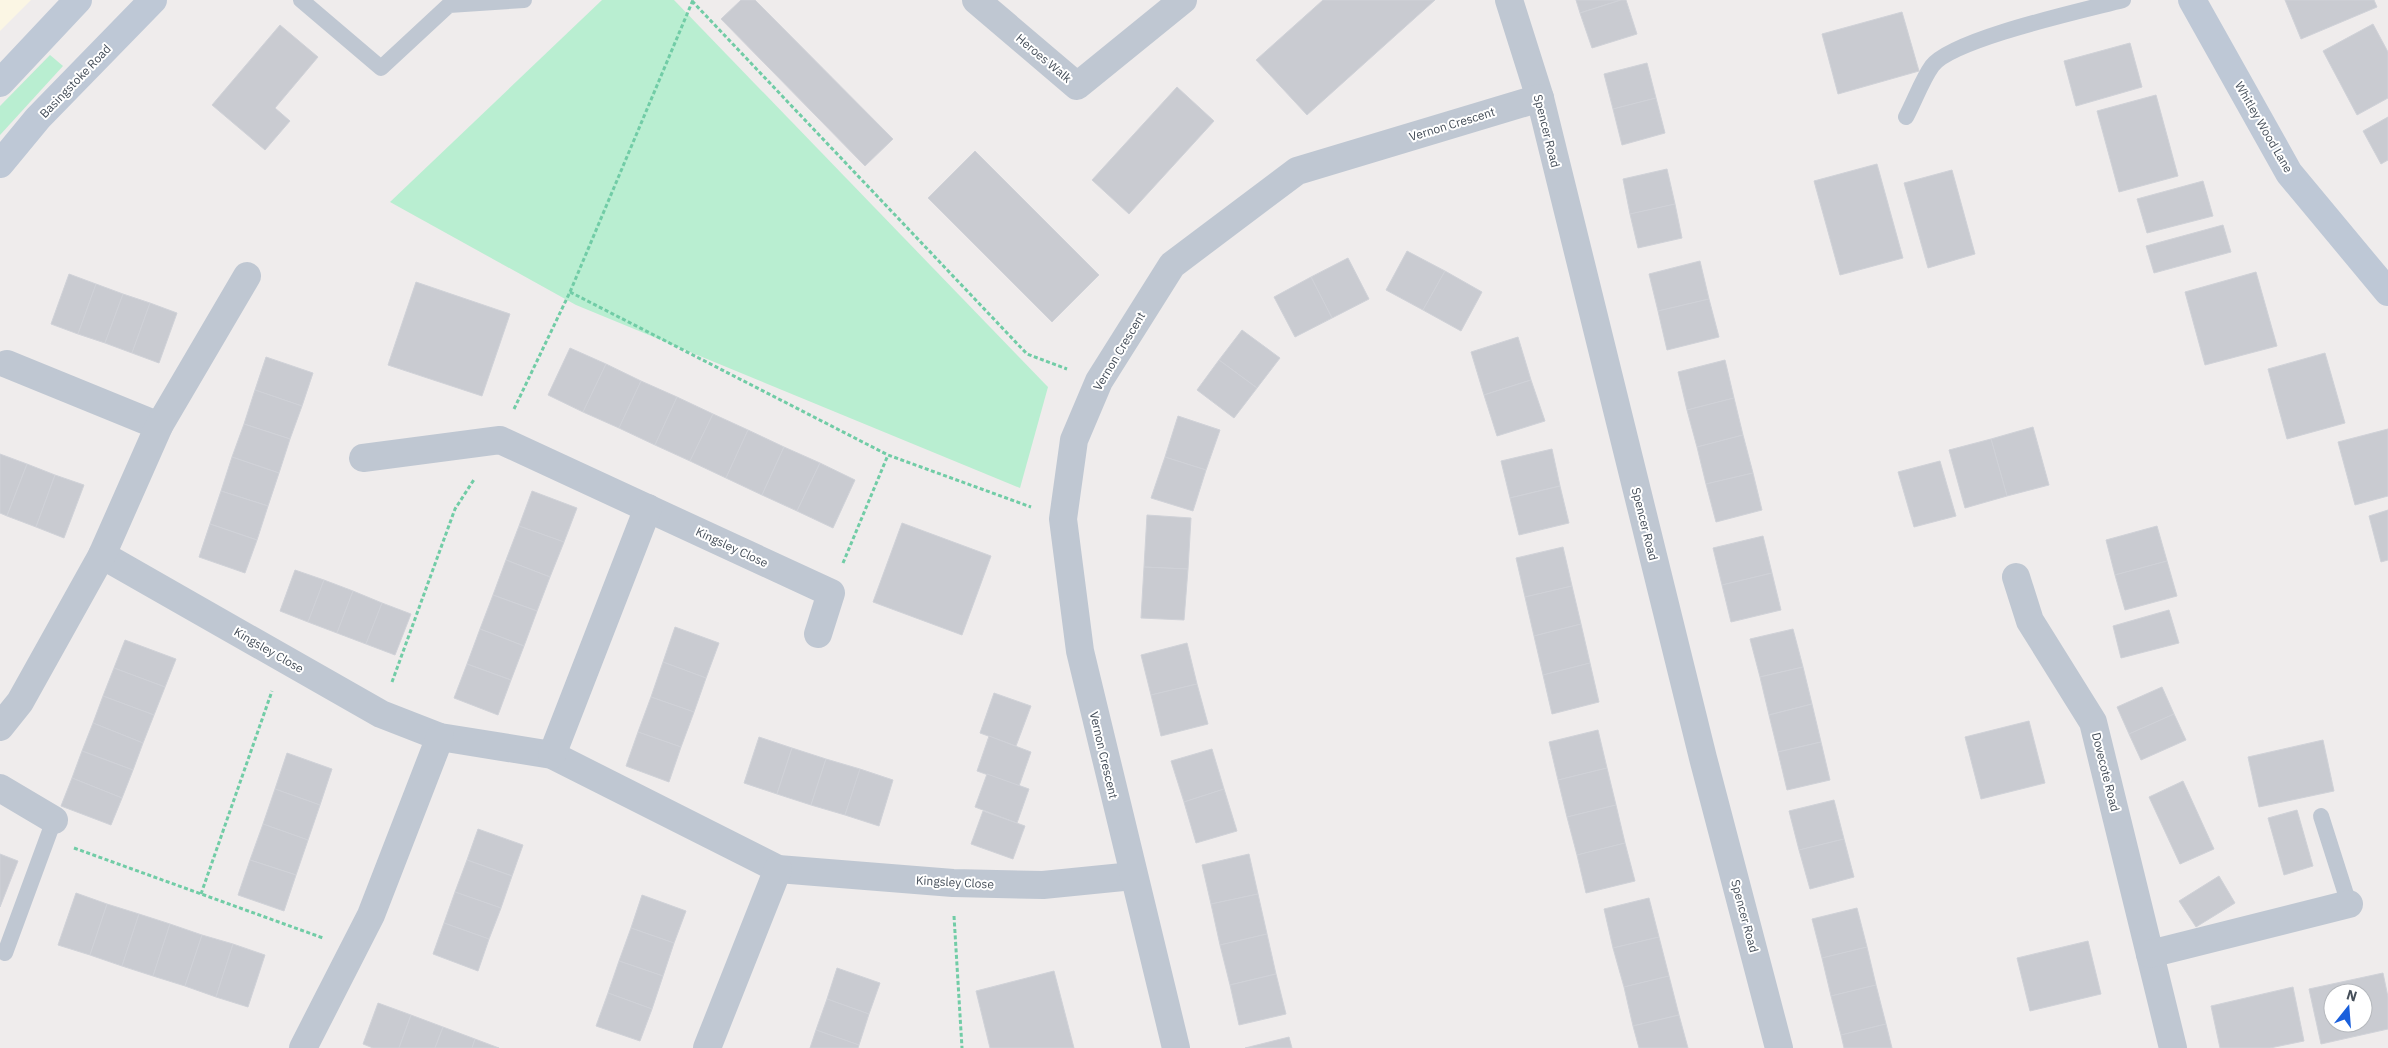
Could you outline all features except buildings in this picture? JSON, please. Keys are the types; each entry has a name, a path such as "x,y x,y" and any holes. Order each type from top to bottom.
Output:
{"street":[{"path":"0,83 78,0"},
{"name":"Basingstoke Road","path":"0,164 38,118 154,0"},
{"name":"Heroes Walk","path":"976,0 1077,86 1184,0"},
{"name":"Spencer Road","path":"1509,0 1540,98 1703,758 1779,1048"},
{"name":"Whitley Wood Lane","path":"2192,0 2290,174 2388,292"},
{"name":"Vernon Crescent","path":"1176,1048 1080,651 1063,519 1074,440 1099,381 1172,265 1297,171 1540,98"},
{"path":"0,727 20,702 102,554 158,426 247,276"},
{"path":"7,364 158,426"},
{"path":"363,458 500,440"},
{"name":"Kingsley Close","path":"500,440 831,593"},
{"path":"552,755 648,508"},
{"name":"Kingsley Close","path":"102,554 381,714 440,737 552,755 778,869 952,883 1043,885 1133,876"},
{"name":"Dovecote Road","path":"2016,577 2030,621 2093,722 2173,1048"},
{"path":"818,634 831,593"},
{"path":"303,1048 371,915 440,737"},
{"path":"0,788 51,829"},
{"path":"707,1048 778,869"},
{"path":"2150,954 2349,904"}],"lane":[{"path":"301,0 381,68 449,5 524,0"},
{"path":"1906,117 1933,64 1954,49 2014,29 2122,0"},
{"path":"2321,816 2349,904"},
{"path":"5,953 51,829"}],"path":[{"path":"381,714 455,508 500,440 570,292 692,0 1027,354 1099,381"},
{"path":"570,292 888,455 1063,519"},
{"path":"831,593 888,455"},
{"path":"201,894 284,658"},
{"path":"51,829 201,894 354,949"},
{"path":"952,883 962,1048"}],"shaded area":[{"path":"0,0 31,0 0,31"}],"green space":[{"path":"602,0 674,0 1048,387 1020,488 576,305 390,202"},
{"path":"50,55 63,66 0,135 0,106"}]}
